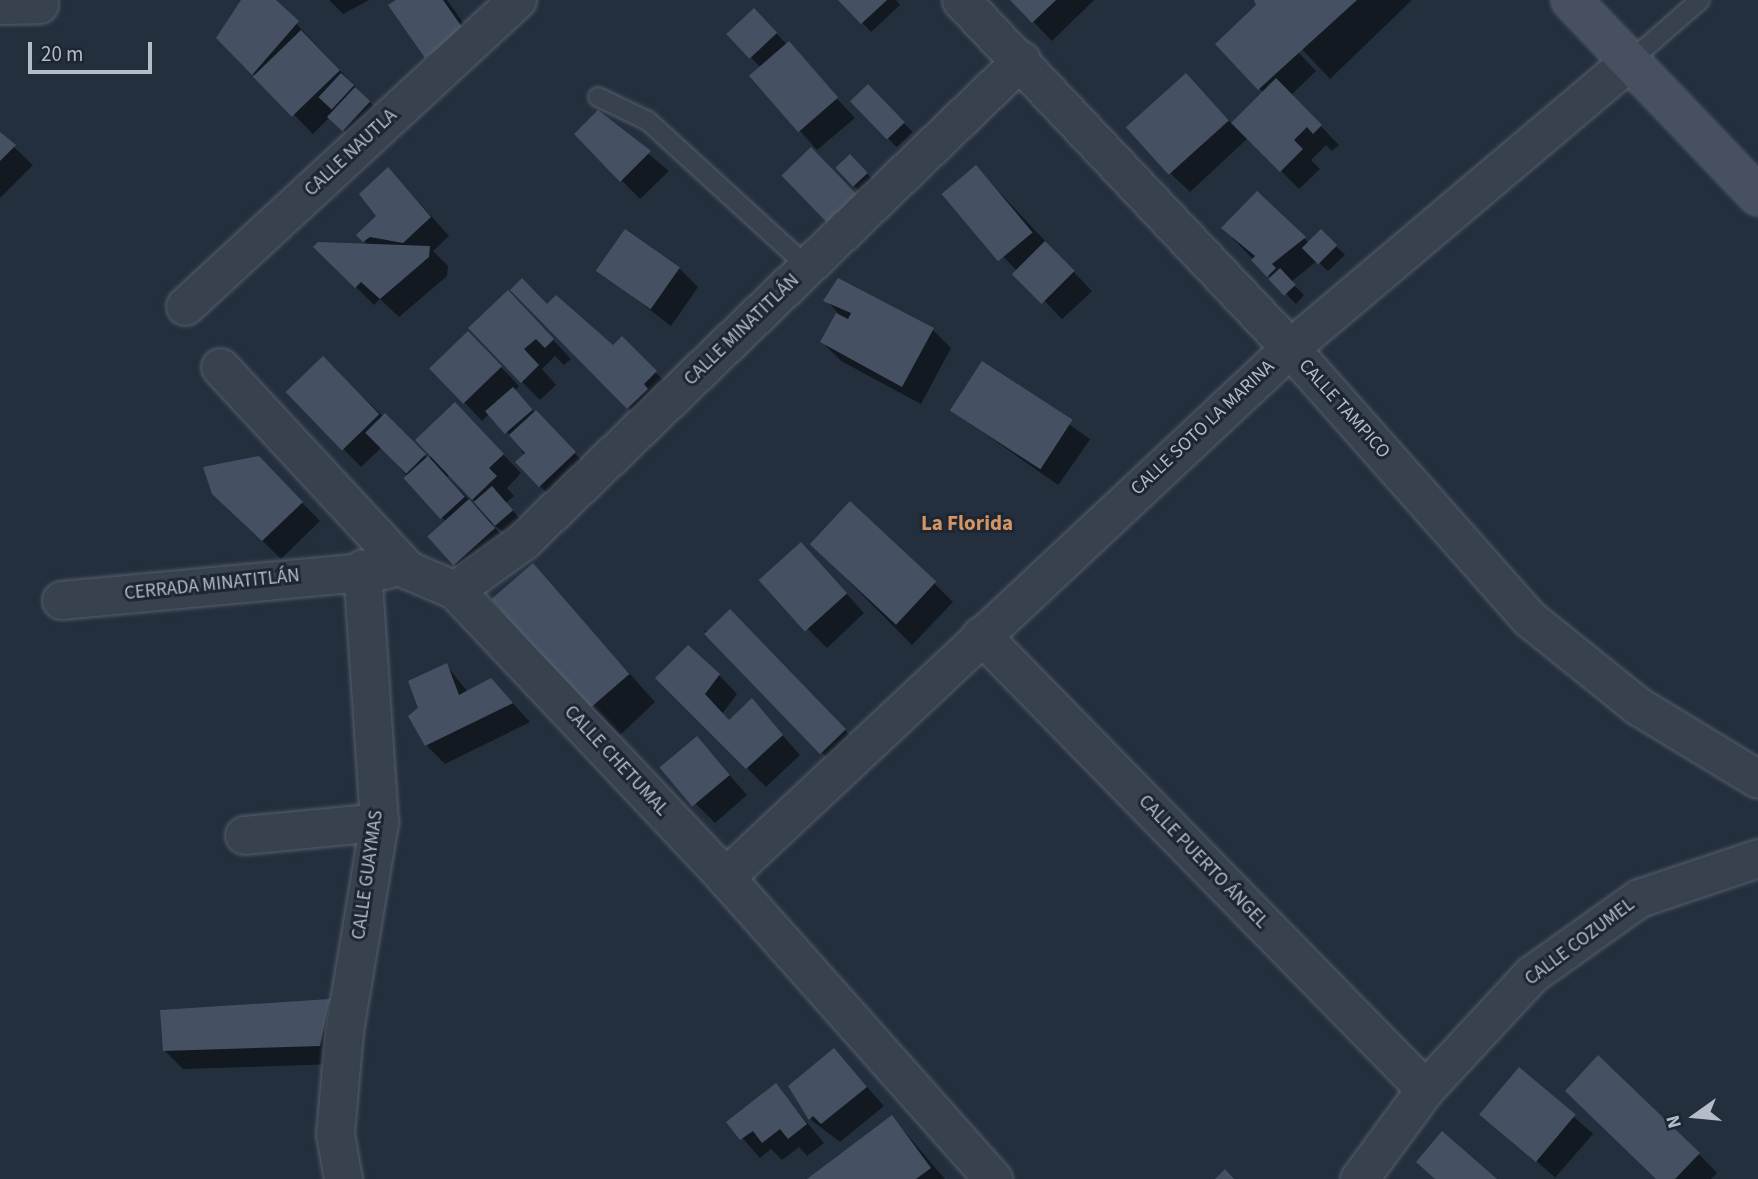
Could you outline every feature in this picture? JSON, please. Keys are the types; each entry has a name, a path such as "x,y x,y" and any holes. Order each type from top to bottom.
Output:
{"main road":[{"path":"1571,0 1758,195"}],"street":[{"name":"CALLE NAUTLA","path":"185,306 517,0"},
{"name":"CALLE TAMPICO","path":"961,0 1021,60 1290,348 1530,618 1637,706 1758,779"},
{"path":"0,5 39,4"},
{"name":"CALLE MINATITLÁN","path":"455,590 524,541 1021,60"},
{"name":"CALLE SOTO LA MARINA","path":"724,877 1290,348 1629,62"},
{"name":"CALLE CHETUMAL","path":"220,367 408,570 455,590 724,877 993,1179"},
{"path":"362,569 408,570"},
{"name":"CERRADA MINATITLÁN","path":"61,600 362,569"},
{"name":"CALLE GUAYMAS","path":"343,1179 335,1134 344,1031 379,822 362,569"},
{"name":"CALLE PUERTO ÁNGEL","path":"981,635 1424,1089"},
{"path":"244,835 379,822"},
{"name":"CALLE COZUMEL","path":"1359,1179 1424,1089 1532,974 1639,898 1758,858"}],"lane":[{"name":"CALLE SOTO LA MARINA","path":"1629,62 1699,0"},
{"path":"598,97 648,121 808,267"}],"building":[{"path":"241,0 276,0 299,21 252,75 216,38"},
{"path":"396,0 443,0 464,30 425,58 388,5"},
{"path":"838,0 887,0 861,24"},
{"path":"1010,0 1056,0 1032,23"},
{"path":"1254,0 1357,0 1258,90 1215,44 1256,5"},
{"path":"754,8 777,33 749,59 726,34"},
{"path":"301,30 340,70 292,117 253,77"},
{"path":"789,41 838,98 798,132 749,76"},
{"path":"341,73 354,85 332,109 318,97"},
{"path":"1186,73 1229,121 1169,175 1126,127"},
{"path":"1276,78 1322,125 1313,134 1307,127 1294,140 1303,149 1280,172 1231,123"},
{"path":"868,84 905,122 887,139 850,101"},
{"path":"355,87 370,101 342,131 327,117"},
{"path":"598,110 651,151 620,182 574,134"},
{"path":"0,132 16,145 0,161"},
{"path":"811,147 856,194 827,222 782,175"},
{"path":"850,154 868,173 853,187 835,168"},
{"path":"976,165 1033,232 998,261 942,194"},
{"path":"388,167 431,217 403,243 370,237 363,242 356,235 376,216 359,194"},
{"path":"1257,191 1306,237 1272,264 1276,268 1267,277 1251,260 1255,256 1221,228"},
{"path":"625,229 680,267 651,309 596,271"},
{"path":"1321,229 1337,245 1318,264 1302,248"},
{"path":"1045,241 1075,271 1041,304 1012,274"},
{"path":"318,242 430,246 429,257 380,299 361,282 355,288 313,247"},
{"path":"1280,268 1296,285 1284,296 1268,279"},
{"path":"522,278 547,304 556,295 613,345 622,336 657,371 644,384 648,389 627,409 510,290"},
{"path":"838,278 934,328 902,387 820,342 836,313 848,319 851,313 823,301"},
{"path":"508,290 554,339 545,348 536,339 524,349 539,365 521,383 468,328"},
{"path":"468,331 502,366 463,404 429,369"},
{"path":"323,356 379,414 342,450 286,392"},
{"path":"982,361 1073,420 1040,469 950,410"},
{"path":"513,387 533,410 505,434 485,411"},
{"path":"455,402 504,454 489,468 497,476 472,500 415,440"},
{"path":"536,410 576,452 539,487 515,462 525,453 509,435"},
{"path":"385,413 426,454 406,474 365,433"},
{"path":"259,456 303,502 262,541 212,494 203,467"},
{"path":"428,456 465,497 440,519 403,478"},
{"path":"492,486 513,510 495,526 474,502"},
{"path":"469,499 495,528 453,565 427,536"},
{"path":"850,501 936,581 896,625 810,544"},
{"path":"801,542 847,593 805,631 759,580"},
{"path":"533,563 629,674 588,710 491,599"},
{"path":"730,609 846,729 820,754 704,634"},
{"path":"688,645 720,674 705,694 729,720 752,698 783,735 746,769 655,678"},
{"path":"447,663 459,695 491,678 513,703 425,746 408,716 418,708 408,681"},
{"path":"697,736 730,775 692,807 659,767"},
{"path":"330,999 320,1046 163,1051 160,1010"},
{"path":"834,1048 867,1087 821,1124 813,1116 809,1120 788,1086"},
{"path":"1598,1055 1700,1153 1675,1179 1656,1179 1565,1091"},
{"path":"1519,1067 1576,1115 1536,1162 1479,1114"},
{"path":"776,1083 807,1124 788,1139 780,1129 762,1143 753,1131 740,1140 726,1122"},
{"path":"892,1115 931,1168 916,1179 807,1179"},
{"path":"1442,1131 1497,1179 1435,1179 1416,1162"},
{"path":"1225,1169 1234,1179 1215,1179"}],"district":[{"name":"La Florida","path":"967,523"}]}
